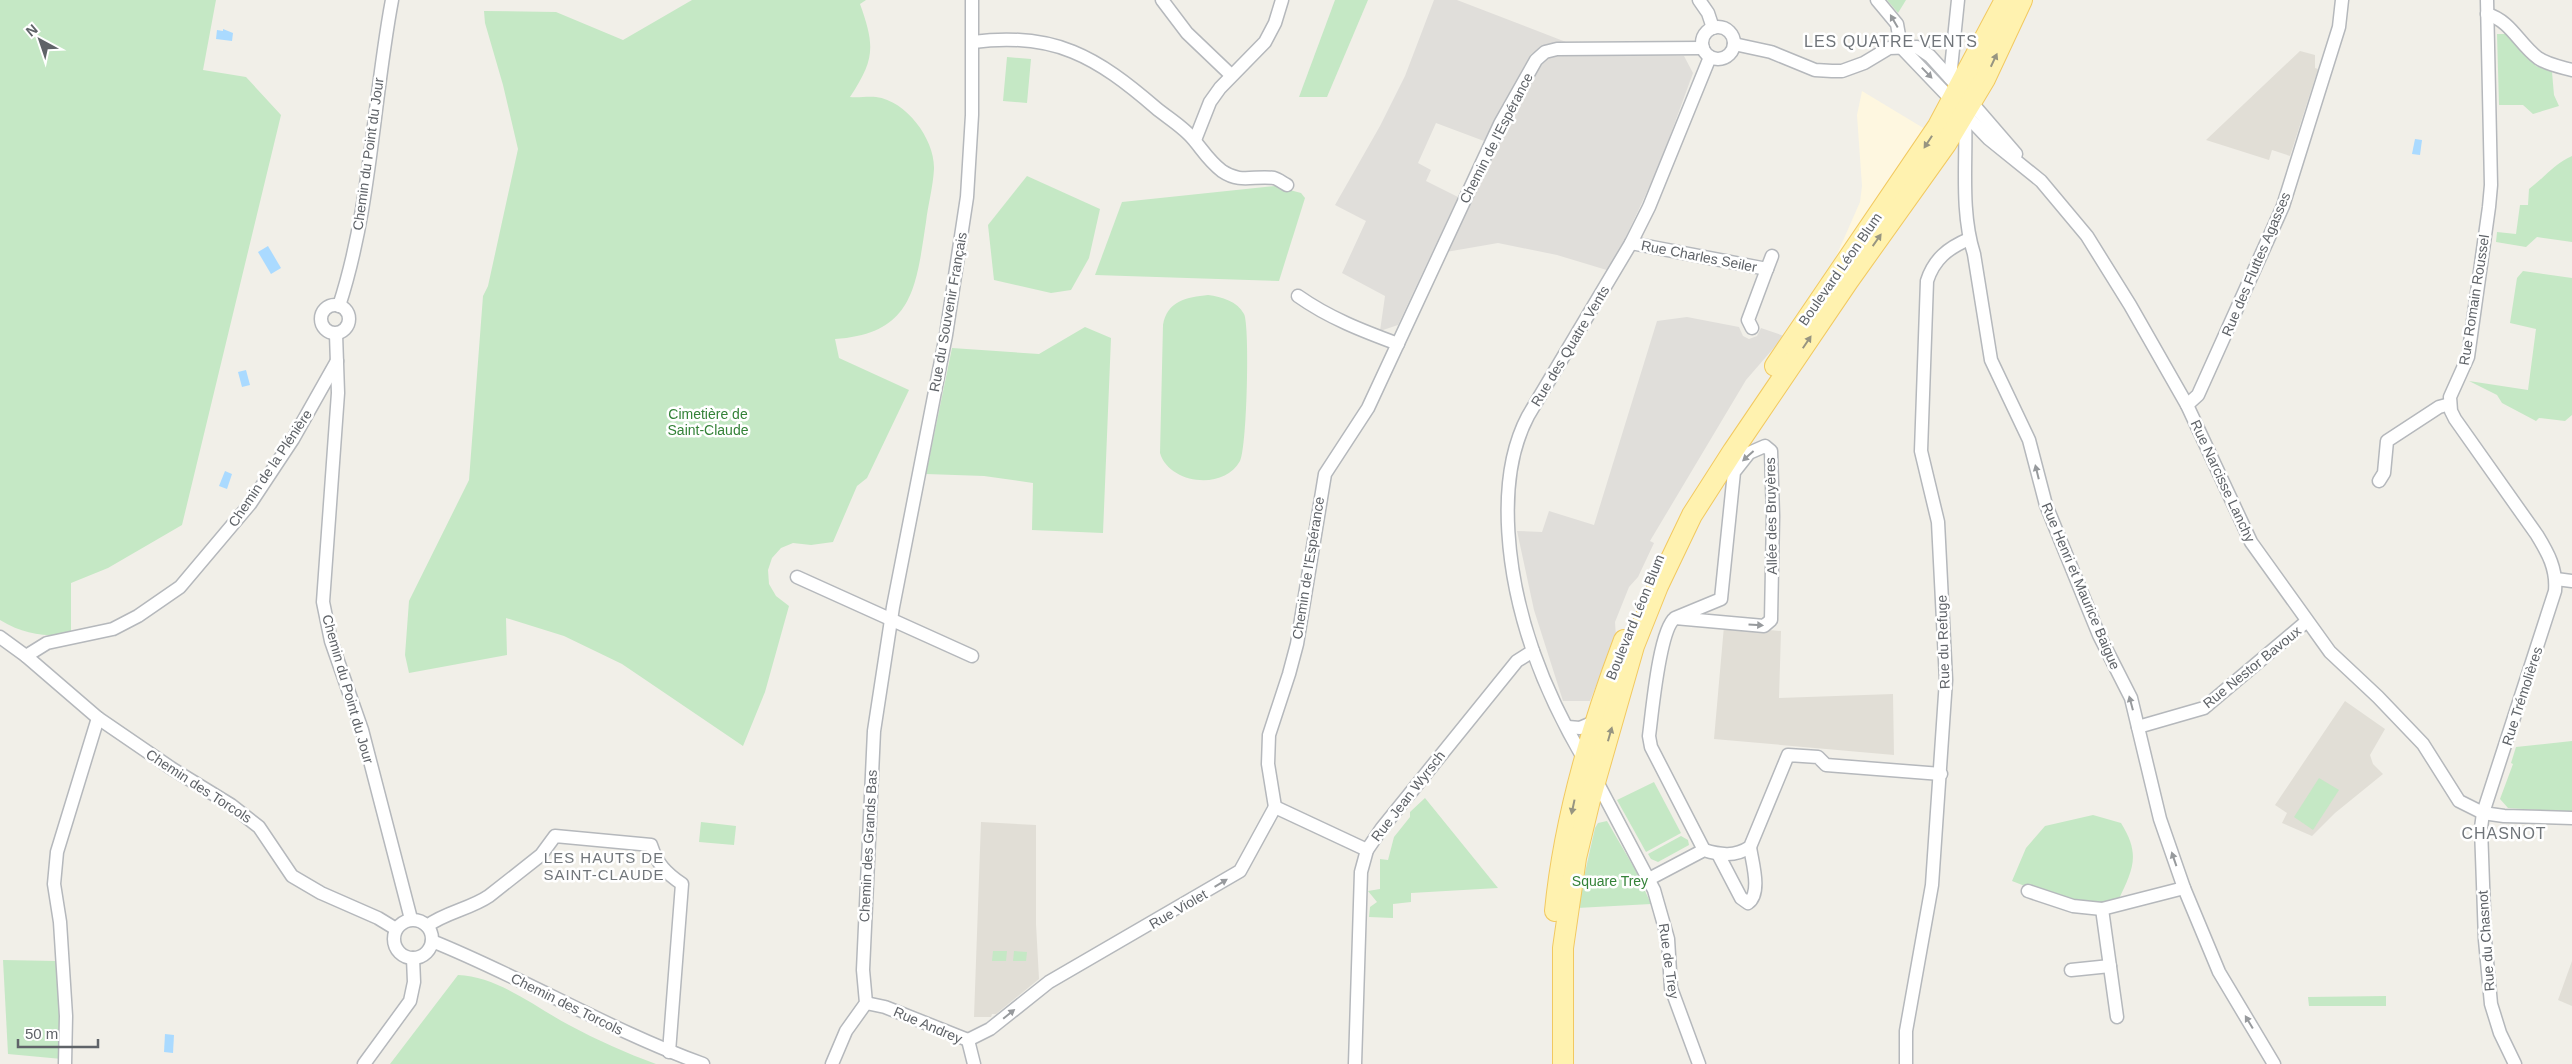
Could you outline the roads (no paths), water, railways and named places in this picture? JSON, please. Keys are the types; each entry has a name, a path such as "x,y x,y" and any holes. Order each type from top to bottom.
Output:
{"main road":[{"name":"Boulevard Léon Blum","path":"1563,1064 1564,948 1569,898 1576,858 1634,646 1658,586 1692,515 1733,451 1849,280 1946,144 1960,96 2005,0"},
{"name":"Boulevard Léon Blum","path":"1551,1064 1551,947 1556,891 1584,759 1594,722 1647,580 1683,507 1810,312 1960,96 1988,74 2022,0"}],"street":[{"name":"Chemin du Point du Jour","path":"339,306 349,274 358,232 392,0"},
{"name":"Rue du Souvenir Français","path":"890,620 946,335 963,227 970,169 972,0"},
{"path":"1162,0 1187,33 1231,76"},
{"path":"1195,140 1210,102 1231,76 1265,42 1275,23 1282,0"},
{"path":"1699,0 1708,13 1713,28"},
{"path":"1877,0 1897,24 1901,47 1960,96"},
{"name":"Rue Henri et Maurice Baigue","path":"1958,0 1960,96 1969,239 1974,254 1991,360 2029,440 2046,505 2106,653 2131,698 2160,819 2184,888 2219,972 2274,1064"},
{"name":"Rue des Fluttes Agasses","path":"2187,405 2198,395 2283,206 2339,27 2342,0"},
{"name":"Rue Romain Roussel","path":"2450,404 2452,391 2468,357 2489,207 2491,185 2487,0"},
{"path":"2487,14 2498,17 2510,26 2538,58 2572,70"},
{"path":"1713,28 1727,31 1734,44 1771,52 1816,70 1842,71 1864,63 1889,48 1917,47 1930,56 1960,96"},
{"path":"1713,28 1703,38 1706,52 1720,59 1725,57 1734,44"},
{"path":"973,42 1003,38 1046,43 1075,51 1115,73 1195,140 1205,156 1223,172 1244,180 1274,178 1287,185"},
{"name":"Chemin de l'Espérance","path":"1275,807 1268,764 1269,735 1290,674 1297,644 1322,482 1328,467 1368,408 1500,124 1536,60 1545,52 1557,49 1706,52"},
{"name":"Rue des Quatre Vents","path":"1533,651 1522,611 1508,525 1510,476 1518,434 1631,243 1649,207 1706,52"},
{"name":"Rue Narcisse Lanchy","path":"1960,96 1992,124 2087,236 2130,305 2187,405 2251,542 2330,652 2378,696 2423,744 2459,801 2483,813 2504,816 2572,818"},
{"name":"Rue du Refuge","path":"1906,1064 1906,1031 1932,885 1946,680 1938,522 1921,450 1927,281 1935,262 1947,250 1969,239"},
{"name":"Rue Charles Seiler","path":"1631,243 1767,269"},
{"name":"Rue Charles Seiler","path":"1752,328 1748,320 1772,256"},
{"path":"1298,296 1318,310 1360,330 1398,344"},
{"path":"339,306 346,311 349,320 345,329 336,334 324,329 320,321 326,308 339,306"},
{"name":"Chemin du Point du Jour","path":"336,334 338,393 323,602 331,641 362,730 412,919"},
{"name":"Chemin de la Plénière","path":"26,656 47,642 112,629 138,616 180,587 250,504 293,439 338,359"},
{"path":"321,390 338,393"},
{"path":"2379,481 2384,473 2388,441 2439,406 2450,404 2455,419 2537,534 2548,553 2556,579 2572,581"},
{"name":"Allée des Bruyères","path":"1765,446 1771,451 1771,620 1764,626 1675,618 1721,599 1734,472 1749,453 1765,446"},
{"path":"797,577 972,656"},
{"name":"Rue Trémolières","path":"2483,813 2555,591 2556,579"},
{"path":"1675,618 1667,627 1659,662 1649,736 1651,747 1704,850"},
{"name":"Chemin des Grands Bas","path":"866,1003 863,970 874,731 890,620"},
{"name":"Rue Nestor Bavoux","path":"2138,727 2204,708 2307,622"},
{"name":"Chemin des Torcols","path":"0,637 26,656 98,718 170,768 231,805 259,827 292,876 321,894 378,918 396,929"},
{"name":"Rue de Trey","path":"1533,651 1584,759 1649,879 1661,909 1668,939 1671,988 1699,1064"},
{"name":"Rue Jean Wyrsch","path":"1355,1064 1361,872 1367,850 1405,799 1517,661 1533,651"},
{"path":"65,1064 66,1016 60,922 54,884 56,852 98,718"},
{"path":"1568,727 1580,728 1594,722"},
{"path":"1718,854 1741,898 1748,902 1753,899 1756,891 1750,847 1788,755 1818,757 1826,765 1940,774"},
{"path":"1275,807 1367,850"},
{"name":"Rue Violet","path":"968,1040 990,1029 1049,982 1240,871 1275,807"},
{"name":"Boulevard Léon Blum","path":"1569,898 1593,817 1601,811 1614,813"},
{"name":"Rue du Chasnot","path":"2483,813 2481,852 2491,1004 2500,1033 2515,1064"},
{"path":"427,926 440,917 481,902 541,855 555,836 651,845 655,858 662,869 682,884 668,1052"},
{"path":"1649,879 1704,850 1718,854 1742,852 1750,847"},
{"path":"2028,891 2073,906 2102,909 2184,888"},
{"path":"2102,909 2117,1017"},
{"path":"412,919 427,926 432,941 423,955 413,958 398,951 393,940 396,929 400,924 412,919"},
{"name":"Chemin des Torcols","path":"432,941 470,956 637,1039 702,1064"},
{"path":"364,1064 410,1001 414,982 413,958"},
{"path":"2071,970 2110,966"},
{"path":"832,1064 846,1031 866,1003"},
{"name":"Rue Andrey","path":"866,1003 885,1007 968,1040 974,1064"}],"water":[{"path":"223,29 233,33 232,41 216,39 217,30 223,31"},
{"path":"2415,139 2422,140 2420,155 2412,154"},
{"path":"268,246 281,268 271,274 258,252"},
{"path":"246,370 250,385 242,387 238,372"},
{"path":"225,471 232,474 227,489 219,486"},
{"path":"165,1034 174,1035 173,1053 164,1052"}],"district":[{"name":"LES QUATRE VENTS","path":"1891,41"},
{"name":"CHASNOT","path":"2504,833"},
{"name":"LES HAUTS DE SAINT-CLAUDE","path":"604,866"}],"park label":[{"name":"Cimetière de Saint-Claude","path":"708,422"},
{"name":"Square Trey","path":"1610,881"}]}
